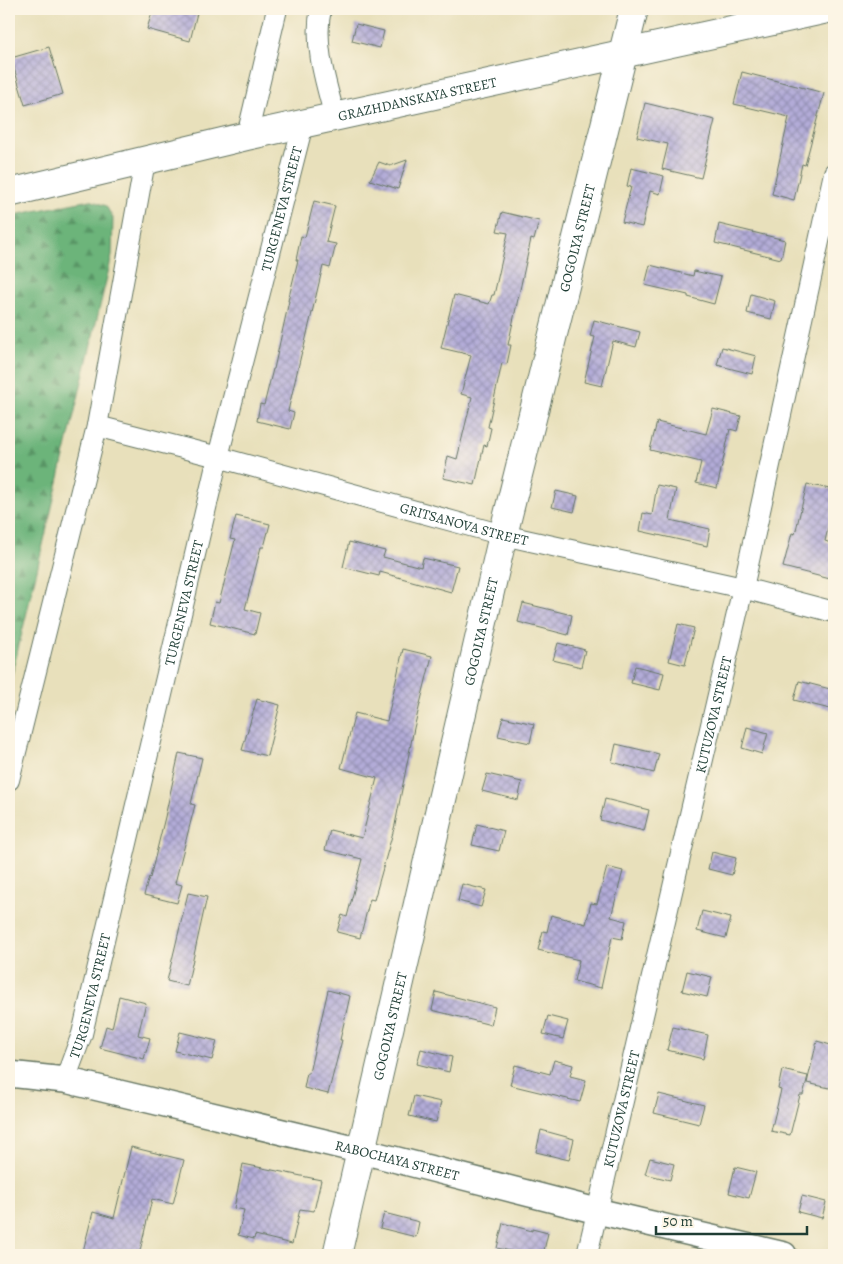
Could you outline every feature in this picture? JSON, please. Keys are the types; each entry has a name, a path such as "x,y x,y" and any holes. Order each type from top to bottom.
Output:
{"main road":[{"name":"GOGOLYA STREET","path":"337,1255 503,535 634,9"},
{"name":"GRAZHDANSKAYA STREET","path":"9,193 247,136 828,9"}],"street":[{"path":"247,136 277,9"},
{"path":"321,9 318,20 322,69 334,117"},
{"name":"TURGENEVA STREET","path":"65,1080 82,1034 218,457 303,124"},
{"path":"9,780 97,426 145,160"},
{"name":"KUTUZOVA STREET","path":"587,1255 743,588 834,173"},
{"name":"GRITSANOVA STREET","path":"97,426 503,535 743,588 834,612"},
{"name":"RABOCHAYA STREET","path":"9,1074 65,1080 784,1255"}],"green space":[{"path":"90,200 106,206 113,218 112,256 9,687 9,216"}],"building":[{"path":"153,9 198,9 190,41 147,29"},
{"path":"356,24 384,31 380,48 352,41"},
{"path":"49,47 63,94 25,105 11,58"},
{"path":"742,72 824,93 805,165 802,164 794,200 772,194 789,117 734,104"},
{"path":"645,103 715,120 701,178 662,169 668,144 637,137"},
{"path":"407,160 398,189 370,180 379,162 390,166"},
{"path":"631,168 664,176 660,194 650,191 642,227 622,222 631,187 627,186"},
{"path":"314,201 335,206 326,242 336,244 330,268 323,266 288,411 294,413 290,429 257,421 260,404 264,405 274,369 298,260 296,260 301,236 305,237"},
{"path":"502,212 539,221 534,240 531,239 508,345 511,345 507,364 502,363 488,427 491,428 487,446 484,445 475,485 443,478 448,456 457,459 472,397 461,394 471,355 441,348 454,295 489,304 492,295 494,295 508,233 497,231"},
{"path":"719,224 785,240 781,259 715,243"},
{"path":"650,265 693,276 694,271 721,277 714,304 688,297 688,295 645,285"},
{"path":"751,294 775,301 771,319 747,313"},
{"path":"594,320 640,332 636,347 613,341 602,386 584,382 595,337 590,336"},
{"path":"722,347 756,356 752,374 717,365"},
{"path":"713,409 741,416 737,431 730,429 717,488 696,483 701,462 650,450 657,422 706,434"},
{"path":"807,484 834,490 834,503 825,541 834,544 834,580 783,567 792,533 795,534"},
{"path":"657,485 676,489 670,520 710,529 707,546 640,531 643,513 652,515"},
{"path":"556,491 578,496 574,512 552,507"},
{"path":"236,516 270,524 264,547 261,547 245,609 260,613 255,634 210,623 215,602 219,603 235,540 230,539"},
{"path":"349,542 385,551 383,557 421,567 423,558 458,566 451,592 380,572 379,576 343,567"},
{"path":"523,603 572,615 568,635 518,622"},
{"path":"678,624 694,628 685,665 669,661"},
{"path":"558,643 585,650 581,667 553,660"},
{"path":"403,649 432,656 414,728 395,825 374,900 370,899 360,938 337,932 342,915 347,917 362,859 325,850 330,830 362,838 377,778 341,768 355,713 387,721"},
{"path":"635,666 664,673 660,690 631,683"},
{"path":"799,681 834,690 834,710 794,700"},
{"path":"257,699 280,705 267,756 242,750"},
{"path":"503,717 534,724 530,743 498,736"},
{"path":"747,727 768,733 762,754 742,748"},
{"path":"616,744 659,754 654,773 612,762"},
{"path":"179,753 202,758 191,804 195,805 175,883 182,885 177,903 144,895 150,878"},
{"path":"487,774 522,782 518,800 482,791"},
{"path":"605,799 649,810 644,831 600,820"},
{"path":"477,824 504,831 499,851 472,845"},
{"path":"712,852 736,858 732,875 708,869"},
{"path":"607,867 623,871 611,917 626,921 622,939 612,937 601,988 574,981 579,960 538,950 543,931 547,932 551,915 586,924 591,903 597,904"},
{"path":"462,884 486,890 481,907 458,901"},
{"path":"188,893 207,897 187,986 167,981"},
{"path":"702,911 731,918 726,938 697,931"},
{"path":"687,971 712,977 707,997 682,991"},
{"path":"328,990 350,996 340,1040 342,1040 328,1094 304,1088"},
{"path":"436,992 495,1007 491,1025 432,1010"},
{"path":"119,996 146,1003 138,1035 150,1038 144,1059 100,1048 106,1026 112,1028"},
{"path":"548,1016 568,1021 563,1039 543,1034"},
{"path":"673,1027 708,1035 703,1059 667,1050"},
{"path":"180,1032 217,1041 212,1060 175,1051"},
{"path":"817,1041 834,1046 834,1089 807,1083"},
{"path":"421,1049 452,1057 449,1072 417,1064"},
{"path":"554,1060 573,1065 570,1076 586,1080 580,1102 510,1085 515,1065 550,1074"},
{"path":"782,1070 808,1076 803,1095 800,1095 790,1135 771,1131 781,1090 778,1089"},
{"path":"659,1094 704,1105 699,1124 654,1113"},
{"path":"414,1096 441,1102 436,1122 409,1116"},
{"path":"541,1130 574,1139 569,1160 536,1152"},
{"path":"131,1147 184,1160 173,1204 152,1199 139,1255 82,1255 93,1212 114,1218"},
{"path":"650,1158 674,1164 670,1180 645,1174"},
{"path":"243,1164 321,1180 314,1211 300,1209 292,1244 255,1235 254,1239 238,1235 244,1210 234,1208"},
{"path":"735,1167 756,1172 749,1198 729,1193"},
{"path":"802,1196 826,1202 822,1218 798,1212"},
{"path":"384,1213 419,1222 416,1237 380,1228"},
{"path":"503,1223 532,1231 532,1229 548,1233 543,1255 527,1255 497,1248"}]}
